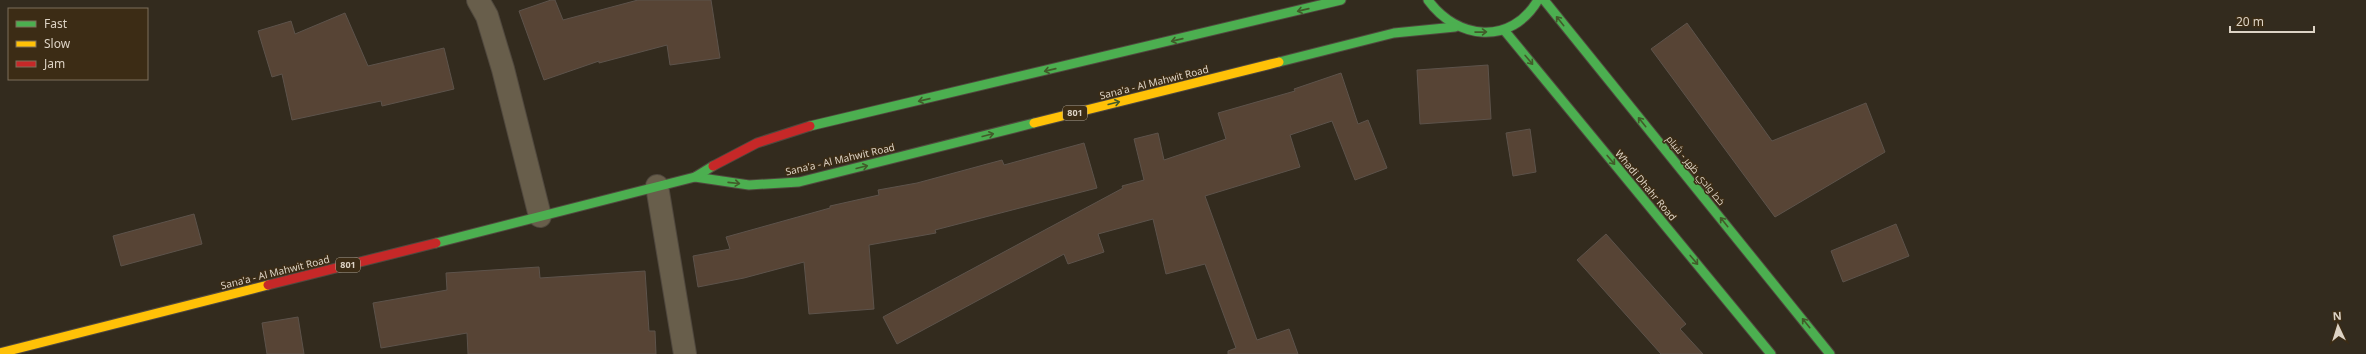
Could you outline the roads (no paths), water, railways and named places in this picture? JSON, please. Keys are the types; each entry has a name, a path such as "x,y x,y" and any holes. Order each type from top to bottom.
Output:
{"main road":[{"name":"Sana'a - Al Mahwit Road","path":"0,353 695,177 732,154 753,144 783,133 1341,0"},
{"path":"1428,0 1434,11 1454,27 1479,34 1504,30 1526,17 1538,0"},
{"name":"خط وادي ظهر - شبام","path":"1544,0 1830,354"},
{"name":"Sana'a - Al Mahwit Road","path":"695,177 749,185 799,182 1326,50 1367,38 1401,31 1454,27"},
{"name":"Whadi Dhahr Road","path":"1504,30 1771,354"}],"street":[{"path":"478,0 487,16 503,69 540,216"},
{"path":"657,186 684,354"}]}
